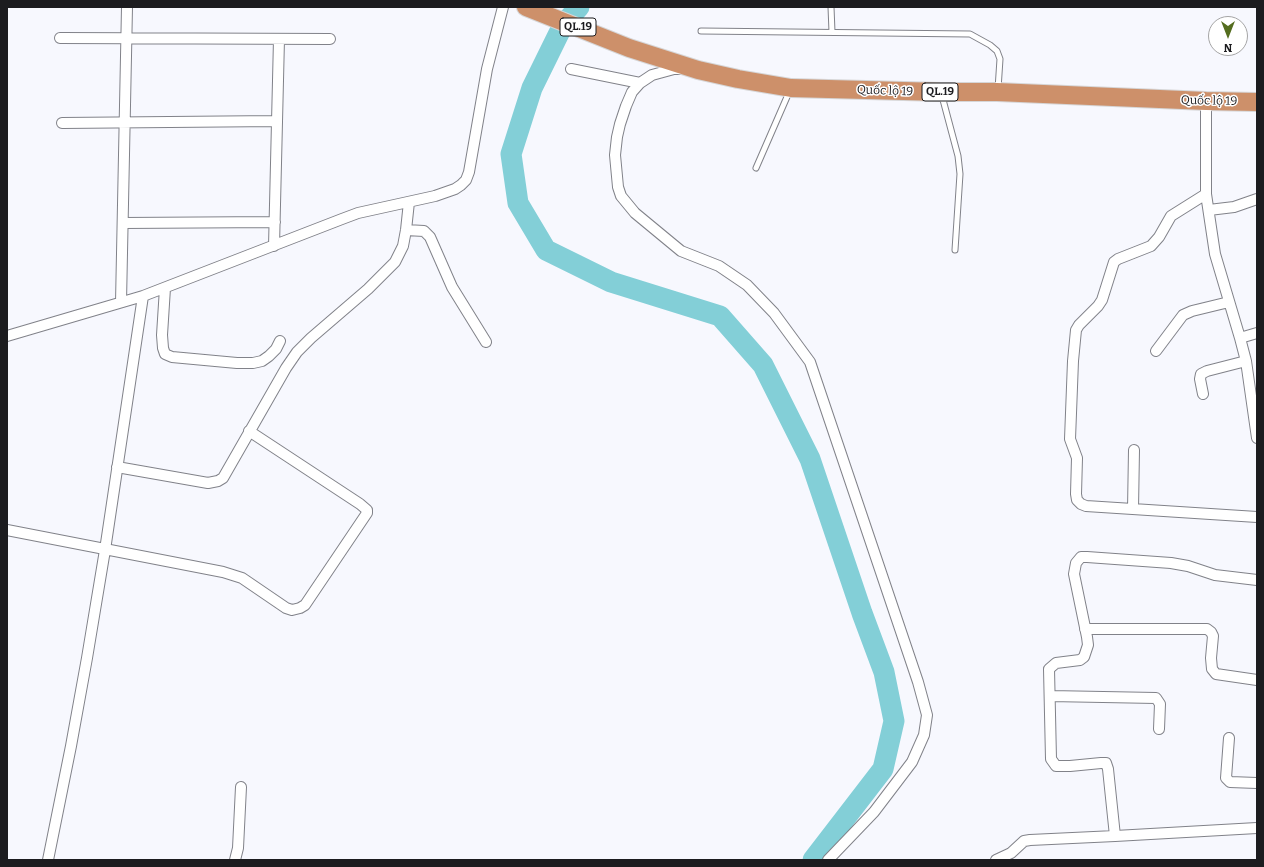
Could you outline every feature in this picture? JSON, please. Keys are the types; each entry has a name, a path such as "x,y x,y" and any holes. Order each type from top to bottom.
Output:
{"highway":[{"name":"Quốc lộ 19","path":"526,7 629,48 698,70 738,79 791,88 997,92 1257,102"}],"street":[{"path":"121,302 127,7"},
{"path":"7,336 143,296 358,213 447,192 462,184 466,180 469,172 487,69 503,7"},
{"path":"60,38 330,39"},
{"path":"274,246 279,39"},
{"path":"571,68 640,83"},
{"path":"698,70 674,69 652,75 640,83 632,92 626,106 617,137 616,176 621,196 635,213 681,252 718,266 747,285 774,313 810,362 918,682 927,715 924,735 912,762 874,812 828,860"},
{"path":"1206,101 1206,194 1215,254 1246,361 1257,438"},
{"path":"62,123 277,121"},
{"path":"1206,194 1171,216 1159,238 1151,246 1114,262 1102,300 1076,330 1074,339 1070,439 1077,458 1076,494 1077,500 1086,506 1257,517"},
{"path":"1209,210 1234,207 1257,199"},
{"path":"118,467 201,482 213,483 223,478 286,368 297,352 368,289 395,262 403,246 409,202"},
{"path":"123,223 275,222"},
{"path":"406,230 424,231 427,234 452,286 486,342"},
{"path":"164,288 162,335 165,354 172,357 253,363 262,361 269,356 276,349 280,341"},
{"path":"48,860 74,732 105,550 143,296"},
{"path":"1156,351 1183,315 1192,311 1229,302"},
{"path":"1240,338 1257,333"},
{"path":"1203,394 1200,379 1201,374 1207,370 1246,361"},
{"path":"7,530 228,573 242,578 286,608 300,608 305,605 367,513 367,510 249,431"},
{"path":"1133,509 1134,450"},
{"path":"1115,836 1108,769 1106,763 1056,766 1051,759 1049,670 1056,663 1075,661 1084,657 1088,645 1074,574 1076,563 1081,558 1087,556 1171,563 1188,566 1215,575 1257,580"},
{"path":"1085,629 1207,629 1212,632 1213,636 1211,658 1212,670 1216,674 1257,680"},
{"path":"1050,696 1156,698 1160,704 1159,729"},
{"path":"1229,738 1226,778 1230,782 1257,784"},
{"path":"236,860 241,787"},
{"path":"996,860 1011,853 1024,841 1030,840 1257,828"}],"lane":[{"path":"831,7 832,32"},
{"path":"701,31 970,34 990,45 997,51 1000,59 997,92"},
{"path":"756,168 791,88"},
{"path":"941,92 958,156 960,174 955,250"}],"waterway":[{"path":"579,7 563,25 532,88 511,154 518,203 546,250 611,282 720,316 763,365 810,459 862,613 884,672 894,721 883,769 813,860"}]}
